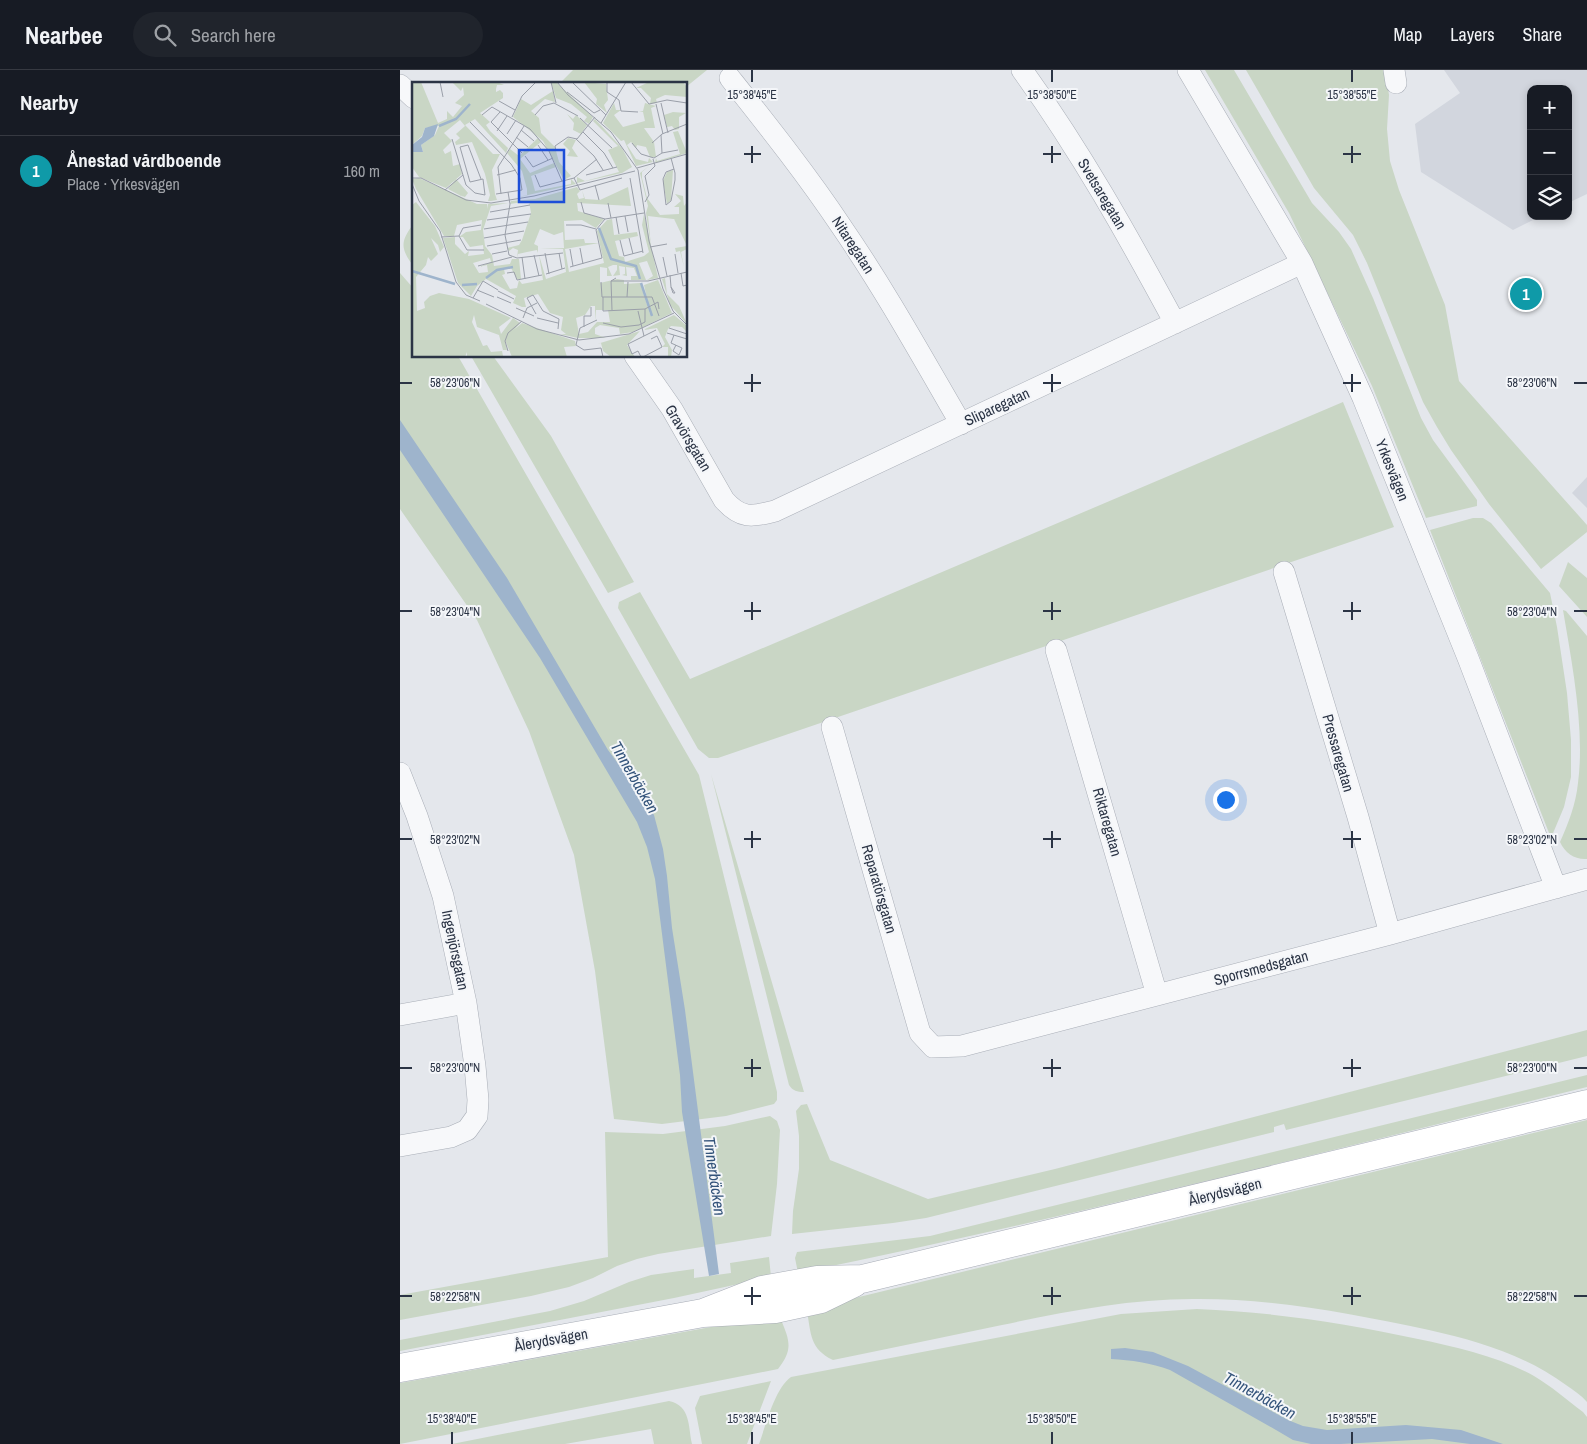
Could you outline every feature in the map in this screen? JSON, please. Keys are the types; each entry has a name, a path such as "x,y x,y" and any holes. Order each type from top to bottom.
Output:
{"main road":[{"name":"Ålerydsvägen","path":"400,1368 703,1313 775,1309 821,1299 862,1279 1587,1104"}],"street":[{"name":"Svetsaregatan","path":"1022,70 1047,104 1120,222 1175,323"},
{"name":"Yrkesvägen","path":"1188,70 1302,263 1363,398 1468,658 1556,888"},
{"name":"Nitaregatan","path":"730,78 791,156 842,227 890,302 961,424"},
{"path":"400,85 412,96"},
{"name":"Sliparegatan","path":"743,515 756,516 775,511 1302,263"},
{"name":"Gravörsgatan","path":"636,358 672,409 724,500 732,509 743,515"},
{"name":"Pressaregatan","path":"1284,572 1355,808 1390,934"},
{"name":"Riktaregatan","path":"1056,650 1156,995"},
{"name":"Reparatörsgatan","path":"832,727 920,1033 933,1047"},
{"name":"Ingenjörsgatan","path":"400,773 408,817 443,896 466,1003 478,1100 476,1116 468,1130 451,1137 400,1146"},
{"name":"Sporrsmedsgatan","path":"933,1047 962,1046 1390,934 1587,879"},
{"path":"400,1015 466,1003"}],"shaded area":[{"path":"1444,70 1587,70 1587,194 1572,201 1572,85 1527,85 1527,220 1533,220 1513,230 1421,172 1415,124 1460,93"},
{"path":"1587,477 1587,508 1572,493"}],"green space":[{"path":"573,70 707,70 688,85 688,82 561,82"},
{"path":"1205,70 1234,70 1312,203 1339,232 1351,249 1373,298 1421,418 1433,440 1477,500 1477,506 1426,518 1372,386 1289,213"},
{"path":"1246,70 1385,70 1389,95 1387,129 1390,161 1399,190 1445,305 1459,381 1587,525 1587,532 1541,569 1489,504 1437,427 1423,402 1367,263 1353,235 1314,188"},
{"path":"412,226 412,264 404,250 406,235"},
{"path":"400,273 412,287 412,358 459,358 699,775 777,1092 777,1100 774,1104 726,1116 662,1124 614,1119 595,971 574,855 529,731 477,620 400,509"},
{"path":"472,358 494,358 551,436 634,582 608,593"},
{"path":"1343,402 1394,527 718,758 709,758 698,749 618,608 619,602 640,592 690,679"},
{"path":"1473,518 1483,518 1491,523 1550,593 1567,693 1571,740 1571,777 1564,807 1551,838 1430,530"},
{"path":"1568,562 1587,578 1587,617 1559,586"},
{"path":"1563,610 1566,611 1587,636 1587,859 1571,855 1560,842 1569,821 1575,799 1580,762 1579,719"},
{"path":"711,774 804,1092 795,1091 789,1085"},
{"path":"1587,1030 1587,1056 1286,1130 1284,1124 1274,1127 1274,1132 926,1218 792,1234 799,1169 799,1136 796,1111 801,1105 807,1104 830,1160 928,1199 1055,1169"},
{"path":"1587,1075 1587,1087 1095,1208 798,1273 795,1258 797,1252 930,1236"},
{"path":"770,1116 777,1121 780,1130 777,1184 771,1236 658,1254 617,1266 569,1287 531,1296 400,1320 400,1295 608,1257 605,1132 663,1134 725,1126"},
{"path":"1587,1120 1587,1402 1566,1385 1534,1365 1483,1344 1372,1318 1315,1308 1258,1302 1175,1299 1101,1306 833,1360 820,1351 811,1334 807,1311 822,1306"},
{"path":"769,1257 771,1277 674,1298 400,1351 400,1340 550,1311 584,1301 651,1275 694,1269 694,1278 731,1273 730,1263"},
{"path":"1197,1309 1253,1313 1336,1323 1462,1349 1507,1363 1534,1376 1583,1412 1587,1417 1587,1444 759,1444 780,1389 791,1377 1121,1314"},
{"path":"767,1317 781,1320 788,1340 788,1351 778,1369 400,1444 400,1383"},
{"path":"771,1381 747,1444 702,1444 695,1408 700,1396"},
{"path":"669,1401 681,1407 685,1412 692,1444 654,1444 651,1429 565,1444 452,1444"}],"water":[{"path":"400,420 507,578 608,750 654,815 663,849 667,876 672,928 685,1010 719,1274 709,1276 682,1112 680,1075 655,879 647,847 637,822 540,658 400,450"},
{"path":"1125,1348 1153,1352 1188,1366 1288,1420 1303,1426 1327,1430 1406,1425 1461,1430 1503,1444 1470,1444 1432,1439 1311,1444 1293,1440 1170,1370 1141,1362 1111,1359 1111,1349"}],"place":[{"name":"Ånestad vårdboende","path":"1526,294"}],"water label":[{"name":"Tinnerbäcken","path":"635,777"},
{"name":"Tinnerbäcken","path":"715,1176"},
{"name":"Tinnerbäcken","path":"1260,1395"}]}
